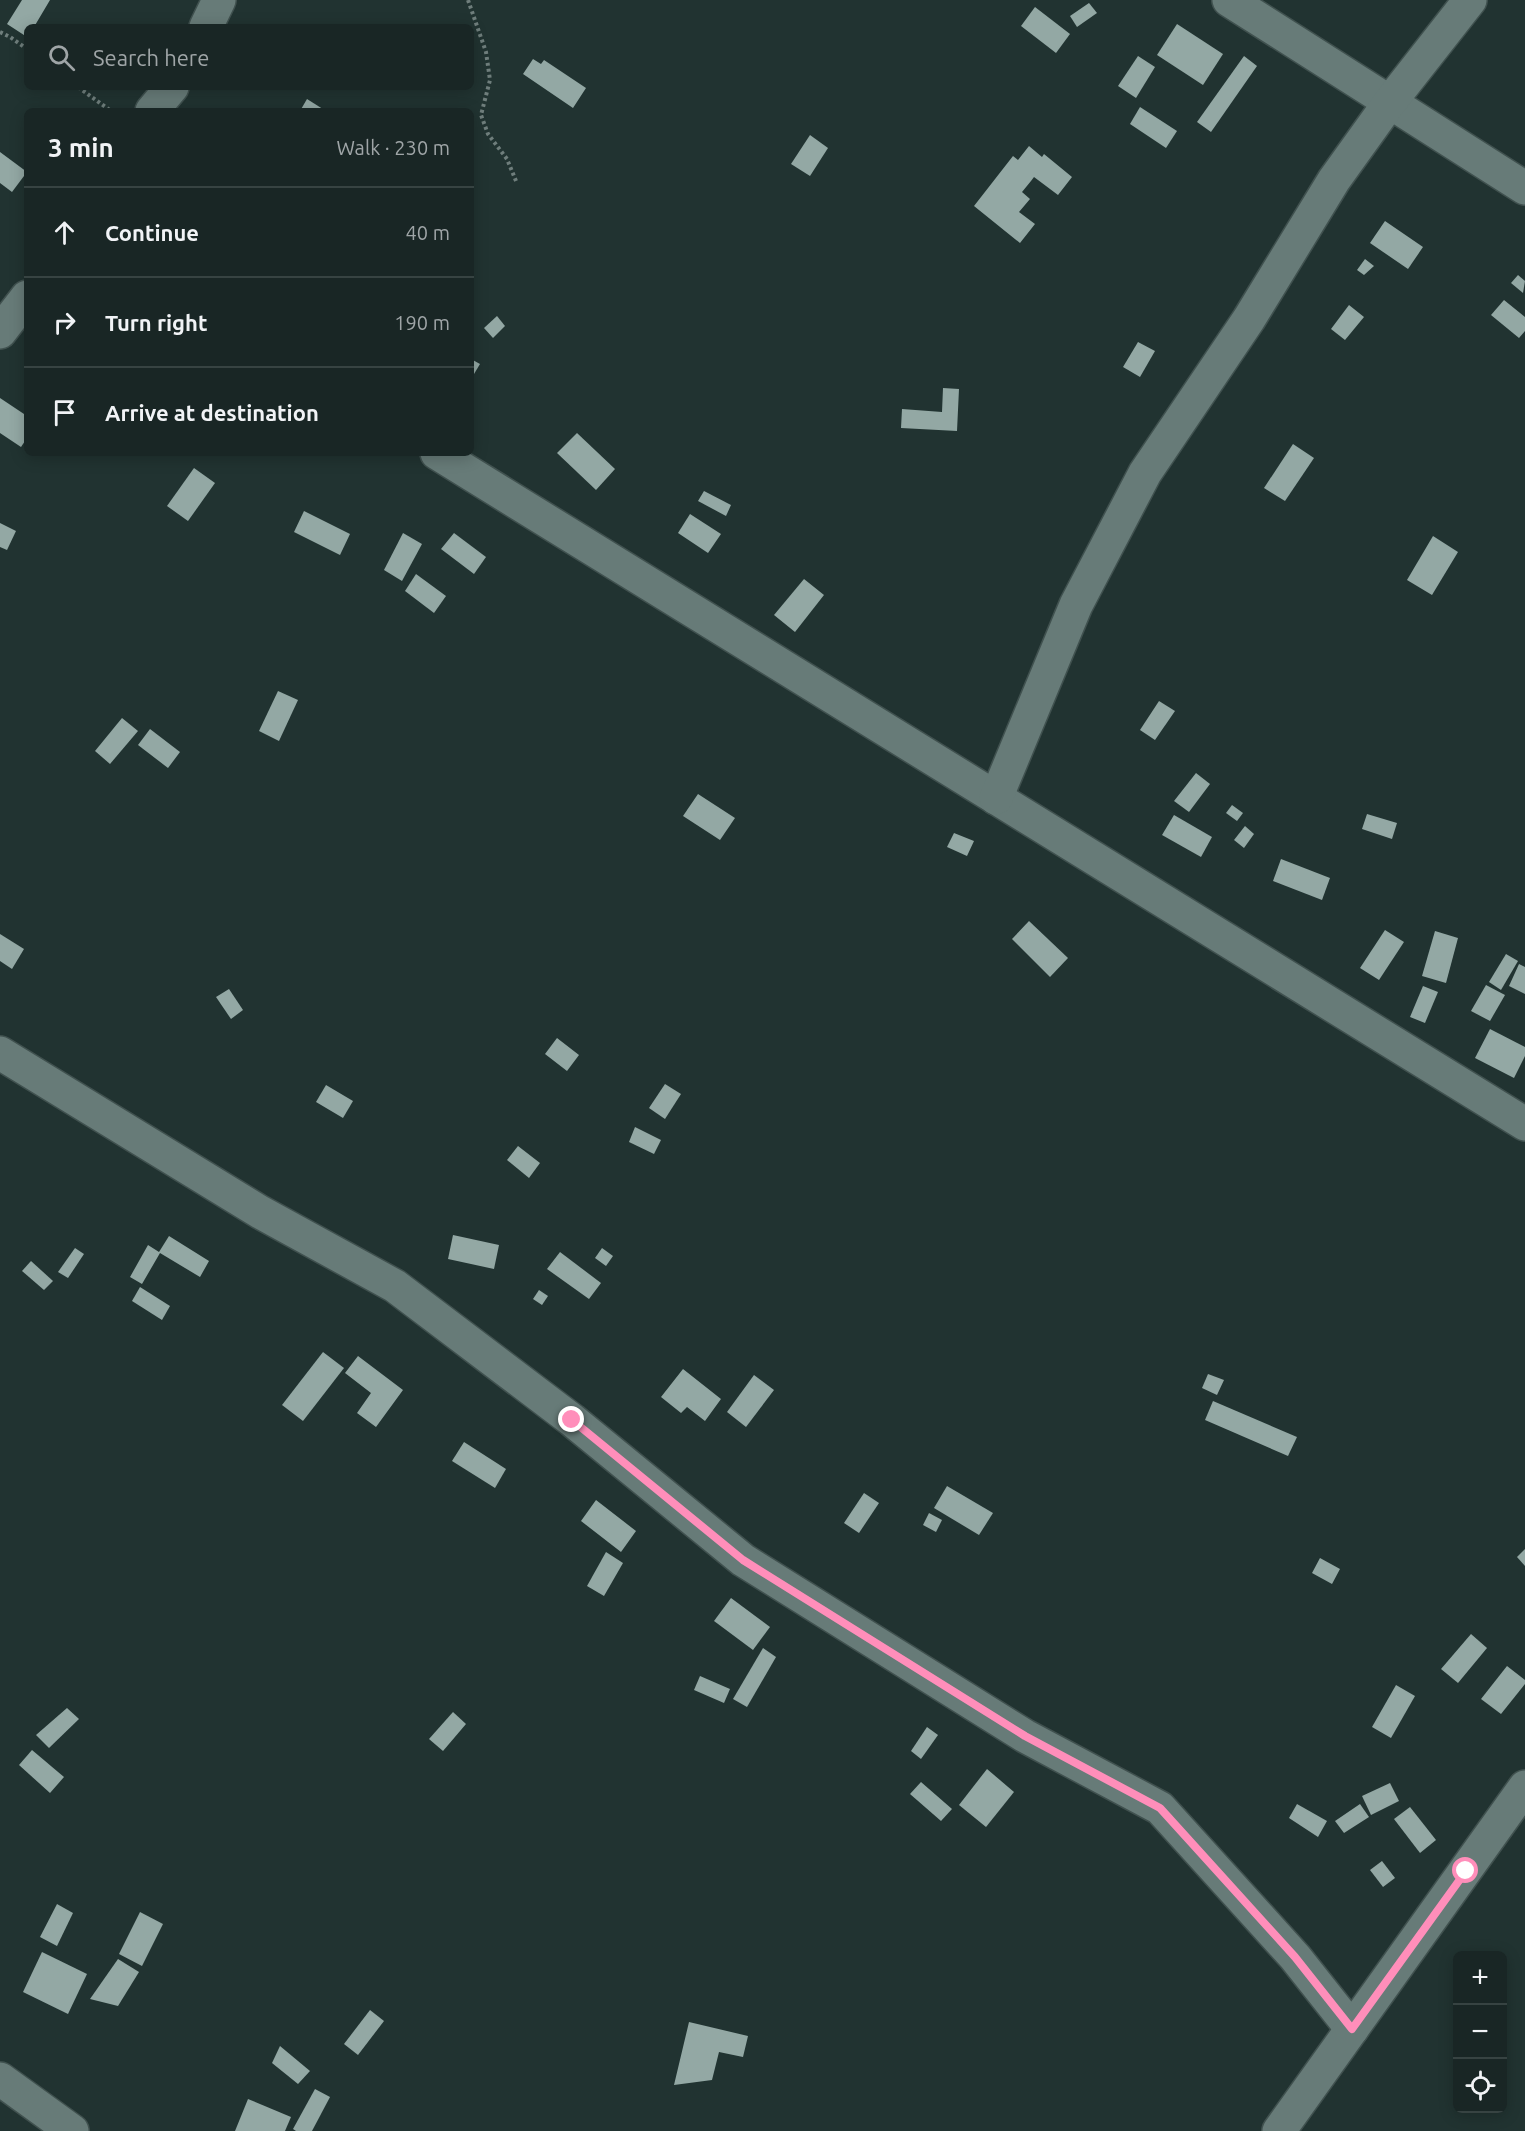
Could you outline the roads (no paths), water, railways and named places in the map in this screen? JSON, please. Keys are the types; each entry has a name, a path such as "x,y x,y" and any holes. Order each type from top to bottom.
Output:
{"street":[{"path":"207,24 219,0"},
{"path":"1229,0 1525,188"},
{"path":"996,798 1076,605 1145,472 1249,319 1334,180 1390,102 1470,0"},
{"path":"154,108 170,90"},
{"path":"0,332 24,301"},
{"path":"442,456 1525,1124"},
{"path":"0,1053 260,1212 395,1286 572,1420 743,1560 1025,1736 1160,1808 1295,1957 1352,2029"},
{"path":"1279,2131 1525,1787"},
{"path":"0,2079 72,2131"}]}
